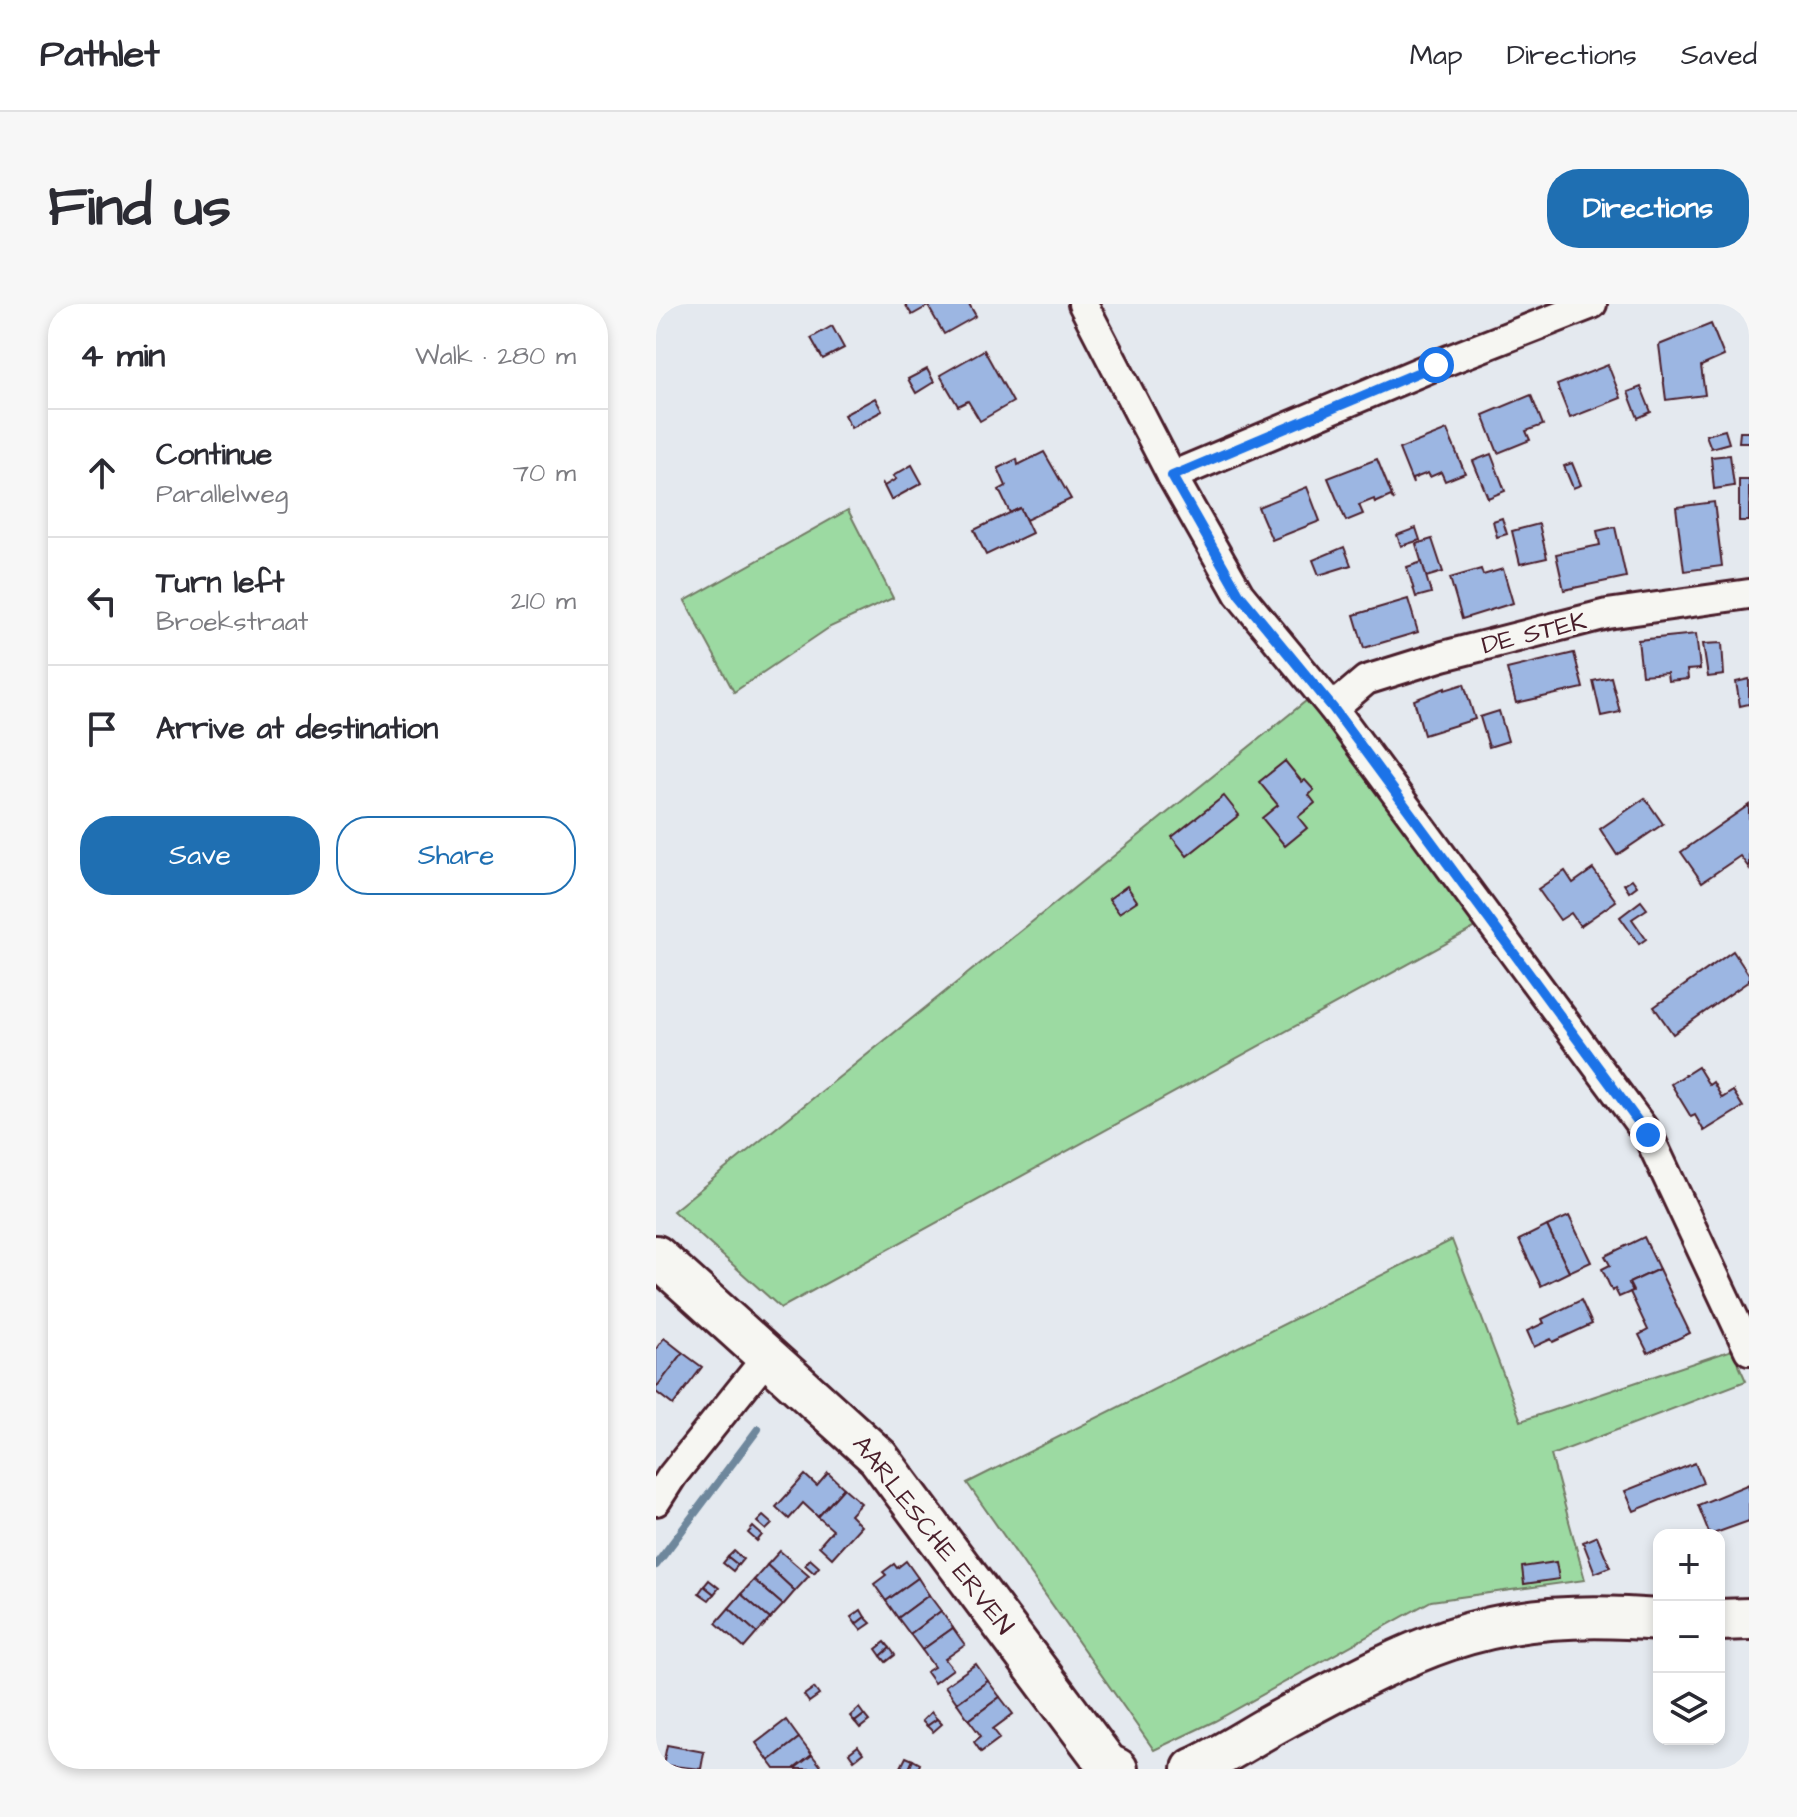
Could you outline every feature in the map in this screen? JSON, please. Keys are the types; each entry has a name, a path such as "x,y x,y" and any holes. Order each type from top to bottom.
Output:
{"street":[{"path":"1083,304 1172,476 1239,594 1333,708 1648,1135 1749,1350"},
{"path":"1172,476 1436,365 1592,304"},
{"name":"DE STEK","path":"1333,708 1366,680 1443,656 1607,614 1749,594"},
{"name":"AARLESCHE ERVEN","path":"656,1256 878,1457 1107,1764 1117,1769"},
{"path":"656,1501 672,1476 768,1356"},
{"path":"1193,1769 1282,1720 1448,1640 1534,1621 1595,1615 1653,1620"},
{"path":"1725,1620 1749,1619"}],"green space":[{"path":"848,510 893,598 830,627 734,692 685,601"},
{"path":"1311,697 1478,926 781,1308 673,1211"},
{"path":"1452,1240 1521,1421 1732,1350 1746,1381 1551,1455 1585,1580 1431,1601 1215,1721 1154,1750 967,1483"}],"building":[{"path":"905,304 969,304 976,316 944,334 928,306 912,315"},
{"path":"1711,324 1724,356 1701,366 1705,395 1666,400 1659,345"},
{"path":"832,326 844,348 823,359 811,338"},
{"path":"984,350 1013,402 980,421 968,401 958,406 940,375"},
{"path":"1608,365 1621,398 1570,418 1557,385"},
{"path":"927,369 934,382 916,393 908,379"},
{"path":"1641,387 1651,412 1638,418 1628,392"},
{"path":"1531,395 1543,425 1526,431 1530,440 1498,453 1483,415"},
{"path":"875,398 882,411 851,428 844,415"},
{"path":"1447,430 1465,473 1445,481 1441,472 1430,477 1428,473 1412,479 1413,484 1399,449"},
{"path":"1725,430 1729,443 1711,448 1706,435"},
{"path":"1740,432 1749,432 1749,442 1739,442"},
{"path":"1044,452 1071,499 1026,520 1020,508 1010,513 999,490 1006,486 998,468 1017,459 1018,465"},
{"path":"1491,454 1505,491 1488,498 1473,461"},
{"path":"1730,455 1734,486 1714,489 1711,457"},
{"path":"1377,459 1394,501 1391,496 1375,503 1374,499 1359,505 1363,514 1346,521 1328,478"},
{"path":"1572,463 1581,485 1573,488 1564,466"},
{"path":"912,465 922,483 891,500 884,486 896,479 893,476"},
{"path":"1739,480 1749,480 1749,521 1739,521"},
{"path":"1307,487 1320,521 1272,540 1258,507"},
{"path":"1714,502 1722,566 1684,571 1676,507"},
{"path":"1020,508 1032,533 986,555 974,530"},
{"path":"1502,518 1507,534 1497,537 1493,521"},
{"path":"1539,524 1547,558 1520,564 1512,531"},
{"path":"1615,527 1626,577 1564,590 1556,554 1600,545 1597,531"},
{"path":"1416,528 1420,540 1401,546 1397,535"},
{"path":"1432,539 1443,572 1426,577 1416,544"},
{"path":"1344,547 1351,565 1319,575 1313,560"},
{"path":"1422,562 1431,593 1416,597 1407,567"},
{"path":"1481,569 1483,575 1503,569 1513,603 1462,619 1450,578"},
{"path":"1408,599 1418,632 1364,648 1354,615"},
{"path":"1696,634 1700,669 1687,670 1688,679 1668,681 1667,673 1642,675 1638,640"},
{"path":"1722,643 1724,675 1708,677 1703,644"},
{"path":"1574,653 1583,688 1516,703 1507,669"},
{"path":"1611,677 1620,712 1601,716 1593,681"},
{"path":"1749,679 1749,704 1740,706 1736,682"},
{"path":"1464,684 1475,719 1424,735 1414,700"},
{"path":"1499,711 1508,741 1489,747 1480,717"},
{"path":"1285,761 1302,782 1305,780 1314,790 1309,795 1315,803 1298,817 1307,828 1285,846 1262,818 1278,805 1259,782"},
{"path":"1224,796 1239,815 1187,856 1172,837"},
{"path":"1645,798 1663,824 1617,855 1600,829"},
{"path":"1749,805 1749,868 1740,856 1702,882 1681,852"},
{"path":"1593,869 1616,901 1580,926 1571,913 1560,920 1538,889 1565,871 1573,883"},
{"path":"1632,879 1637,886 1629,892 1624,884"},
{"path":"1127,886 1137,901 1119,913 1109,899"},
{"path":"1641,901 1647,909 1632,919 1646,939 1639,944 1620,917"},
{"path":"1733,951 1749,975 1749,981 1673,1034 1654,1007"},
{"path":"1698,1067 1709,1085 1713,1082 1722,1098 1733,1091 1743,1107 1704,1131 1695,1115 1691,1117 1671,1084"},
{"path":"1569,1216 1591,1262 1569,1272 1547,1226"},
{"path":"1547,1226 1569,1272 1541,1286 1519,1240"},
{"path":"1644,1237 1659,1269 1629,1283 1633,1291 1619,1297 1615,1289 1612,1291 1602,1269 1610,1265 1605,1256"},
{"path":"1659,1269 1690,1333 1648,1353 1639,1335 1648,1330 1630,1292 1633,1291 1629,1283"},
{"path":"1581,1300 1592,1324 1534,1347 1527,1331 1544,1323 1542,1319"},
{"path":"664,1338 683,1353 656,1388 656,1349"},
{"path":"683,1353 702,1367 673,1405 656,1392 656,1388"},
{"path":"1695,1463 1703,1483 1634,1511 1625,1491"},
{"path":"828,1473 844,1488 818,1517 803,1503 789,1519 776,1507 805,1475 817,1486"},
{"path":"1749,1484 1749,1521 1725,1530 1708,1529 1698,1505"},
{"path":"844,1488 861,1503 850,1515 861,1526 832,1558 819,1546 833,1530 818,1517"},
{"path":"763,1516 772,1524 766,1530 757,1522"},
{"path":"753,1527 762,1535 757,1541 748,1533"},
{"path":"1597,1536 1610,1567 1595,1573 1583,1542"},
{"path":"734,1551 743,1559 738,1565 728,1557"},
{"path":"780,1551 809,1576 795,1591 767,1565"},
{"path":"728,1557 738,1565 733,1571 723,1563"},
{"path":"810,1559 819,1567 814,1573 805,1565"},
{"path":"906,1561 918,1578 886,1601 874,1584 894,1564 897,1568"},
{"path":"1556,1562 1559,1579 1524,1584 1522,1567"},
{"path":"767,1565 795,1591 783,1605 754,1580"},
{"path":"918,1578 929,1595 898,1618 886,1601"},
{"path":"709,1580 719,1588 714,1594 704,1586"},
{"path":"754,1580 783,1605 770,1619 741,1594"},
{"path":"704,1586 714,1594 709,1600 699,1593"},
{"path":"741,1594 770,1619 757,1633 729,1608"},
{"path":"929,1595 941,1611 910,1634 898,1618"},
{"path":"729,1608 757,1633 744,1648 716,1623"},
{"path":"861,1610 865,1617 856,1624 851,1617"},
{"path":"941,1611 953,1628 922,1650 910,1634"},
{"path":"865,1617 871,1623 861,1630 856,1624"},
{"path":"953,1628 965,1645 945,1659 953,1669 934,1683 926,1672 934,1667 922,1650"},
{"path":"885,1642 890,1648 881,1656 876,1649"},
{"path":"890,1648 895,1655 886,1662 881,1656"},
{"path":"976,1664 988,1681 957,1703 945,1686"},
{"path":"988,1681 1000,1697 969,1720 957,1703"},
{"path":"814,1688 819,1695 809,1702 804,1695"},
{"path":"1000,1697 1013,1714 993,1729 1000,1738 981,1752 974,1742 981,1736 969,1720"},
{"path":"859,1708 864,1715 855,1722 850,1716"},
{"path":"931,1712 937,1719 927,1726 922,1721"},
{"path":"864,1715 869,1721 860,1728 855,1722"},
{"path":"937,1719 942,1724 933,1732 927,1726"},
{"path":"786,1720 799,1738 769,1761 756,1743"},
{"path":"799,1738 812,1755 794,1769 775,1769 769,1761"},
{"path":"667,1745 704,1752 701,1769 663,1765"},
{"path":"858,1746 863,1753 854,1760 849,1753"},
{"path":"812,1755 823,1769 794,1769"},
{"path":"906,1757 913,1760 909,1769 901,1767"},
{"path":"913,1760 920,1764 918,1769 909,1769"}],"waterway":[{"path":"656,1565 758,1429"}],"route":[{"path":"1436,365 1172,476 1239,594 1333,708 1648,1135"}]}
